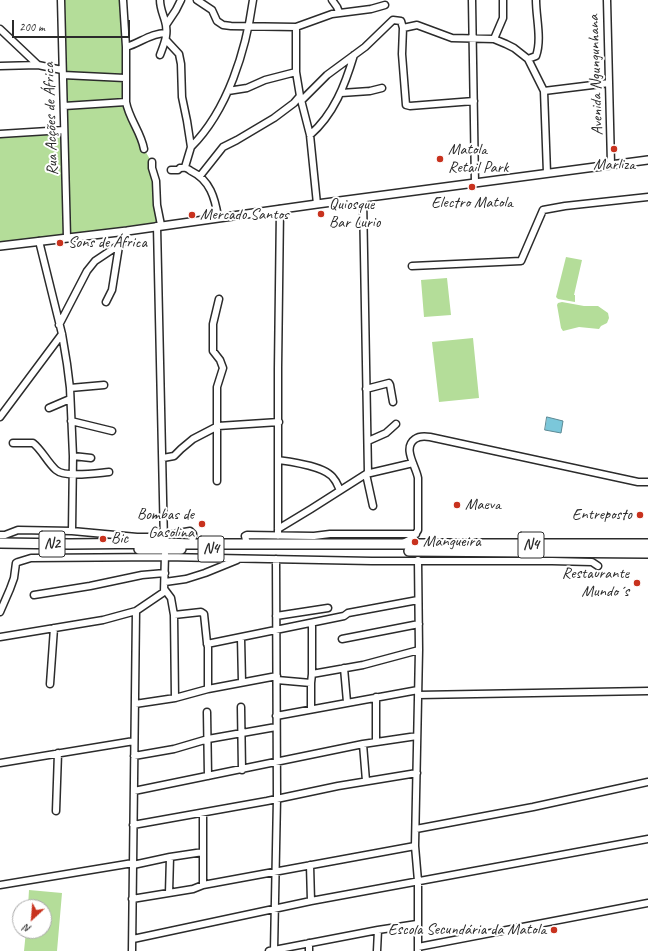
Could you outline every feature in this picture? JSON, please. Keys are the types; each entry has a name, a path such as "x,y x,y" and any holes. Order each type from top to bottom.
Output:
{"highway":[{"name":"N2","path":"0,543 104,544"},
{"name":"N4","path":"104,544 648,553"},
{"name":"N4","path":"0,549 165,546 192,544 648,544"}],"main road":[{"path":"0,246 127,231 181,222 648,160"}],"street":[{"name":"Rua Acções de África","path":"61,0 67,237"},
{"path":"123,0 126,47 125,78 127,110 140,135 144,149"},
{"path":"160,0 160,8 166,25 166,36 160,55"},
{"path":"166,25 181,0"},
{"path":"197,0 212,10 217,21 223,25 231,26 296,27 339,12 364,10 385,5"},
{"path":"191,146 204,132 228,90 249,26 253,0"},
{"path":"332,0 339,12"},
{"path":"472,0 475,183"},
{"path":"494,40 503,18 503,0"},
{"path":"528,59 536,56 538,51 536,0"},
{"name":"Avenida Ngungunhana","path":"607,0 611,164"},
{"path":"200,176 223,147 274,118 301,98 327,75 375,38 393,20 401,21 403,28 402,54 406,105 410,106 474,101"},
{"path":"403,28 417,25 452,38 494,40 514,48 528,59 544,91 547,173"},
{"path":"296,27 296,72 310,135 317,204"},
{"path":"0,29 38,65"},
{"path":"126,47 134,45 154,34 166,36 180,57 182,97 191,146 185,167"},
{"path":"310,135 316,130 332,110 341,93 354,55"},
{"path":"0,66 38,65 62,73 125,78"},
{"path":"228,90 247,88 265,80 296,72"},
{"path":"544,91 609,83"},
{"path":"341,93 370,91 382,88"},
{"path":"64,106 126,102"},
{"path":"0,134 64,130"},
{"path":"152,162 152,168 156,181 159,226 165,590 173,602 175,698"},
{"path":"171,170 178,170 185,167 200,176 212,192 218,217"},
{"path":"412,266 521,261 543,210 648,196"},
{"path":"363,198 368,441 367,474 373,506"},
{"path":"278,536 280,209"},
{"path":"59,325 84,275 90,267 103,256 122,243 127,231"},
{"path":"39,241 62,334 70,388 73,456 72,531"},
{"path":"106,302 112,290 119,246"},
{"path":"217,481 217,387 223,368 220,360 213,351 213,324 219,299"},
{"path":"0,417 62,334"},
{"path":"366,389 389,384 393,402"},
{"path":"70,388 104,385"},
{"path":"49,408 70,399"},
{"path":"71,421 112,430"},
{"path":"163,458 174,456 180,449 193,439 218,426 278,422"},
{"path":"368,441 386,433 396,424"},
{"path":"400,545 416,534 419,526 418,478 409,448 415,439 424,436 638,482 648,482"},
{"path":"13,443 33,443 56,469 61,472 73,474 110,472"},
{"path":"73,456 91,458"},
{"path":"278,460 305,465 326,472 334,478 340,490"},
{"path":"278,529 367,474 413,463"},
{"path":"0,535 5,535 18,530 72,531 137,537 155,537 165,546"},
{"path":"247,544 245,536 247,535 314,536 337,534 416,534"},
{"path":"0,612 14,578 16,563 18,562 36,557 165,546 246,559 592,562 598,566"},
{"path":"165,582 186,579 230,562 246,559"},
{"path":"276,559 277,798 273,951 378,930 417,924"},
{"path":"418,560 419,650 415,846 418,882 418,949 648,903"},
{"path":"34,595 90,586 142,575 165,573"},
{"path":"0,637 103,620 136,611 162,594 165,590"},
{"path":"207,644 344,616 348,613 418,600"},
{"path":"276,616 328,608"},
{"path":"132,951 136,611"},
{"path":"174,615 203,612 205,617 207,644 208,689"},
{"path":"311,709 312,623"},
{"path":"342,639 419,624"},
{"path":"50,684 54,628"},
{"path":"242,638 242,682"},
{"path":"312,674 419,650"},
{"path":"344,668 346,702"},
{"path":"135,704 175,698 242,682 277,678 311,683"},
{"path":"276,716 346,702 418,692 648,691"},
{"path":"376,697 376,742"},
{"path":"241,707 242,770"},
{"path":"207,712 208,776"},
{"path":"134,756 174,749 208,739 241,732 276,727"},
{"path":"134,791 363,744 417,736"},
{"path":"0,763 134,742"},
{"path":"363,744 366,781"},
{"path":"56,811 58,753"},
{"path":"133,825 366,781 417,773"},
{"path":"416,829 533,807 648,782"},
{"path":"203,812 203,885"},
{"path":"132,939 311,901 648,839"},
{"path":"132,899 193,889 203,885 415,846"},
{"path":"0,886 203,852"},
{"path":"170,857 170,893"},
{"path":"310,865 311,901"},
{"path":"377,951 378,930"},
{"path":"309,943 309,951"}],"green space":[{"path":"62,0 125,0 127,107 144,149 151,161 159,222 0,243 0,132 63,132"},
{"path":"566,257 582,260 574,295 575,302 558,299 556,297"},
{"path":"447,278 451,315 424,317 421,280"},
{"path":"562,302 584,306 598,306 608,313 609,318 607,323 599,329 579,327 563,331 561,328 557,305 558,303"},
{"path":"473,338 479,398 439,402 432,342"},
{"path":"29,890 62,893 57,951 24,951 25,939 52,939 52,899 28,899"}],"water":[{"path":"547,417 563,421 561,433 545,430"}],"place":[{"name":"Marliza","path":"614,149"},
{"name":"Matola Retail Park","path":"440,159"},
{"name":"Electro Matola","path":"472,187"},
{"name":"Quiosque Bar Lurio","path":"321,214"},
{"name":"Mercado Santos","path":"192,215"},
{"name":"Sons de África","path":"60,243"},
{"name":"Maeva","path":"457,505"},
{"name":"Entreposto","path":"640,515"},
{"name":"Bombas de Gasolina","path":"202,524"},
{"name":"Bic","path":"103,539"},
{"name":"Mangueira","path":"415,542"},
{"name":"Restaurante Mundo´s","path":"637,583"},
{"name":"Escola Secundária da Matola","path":"554,930"}]}
